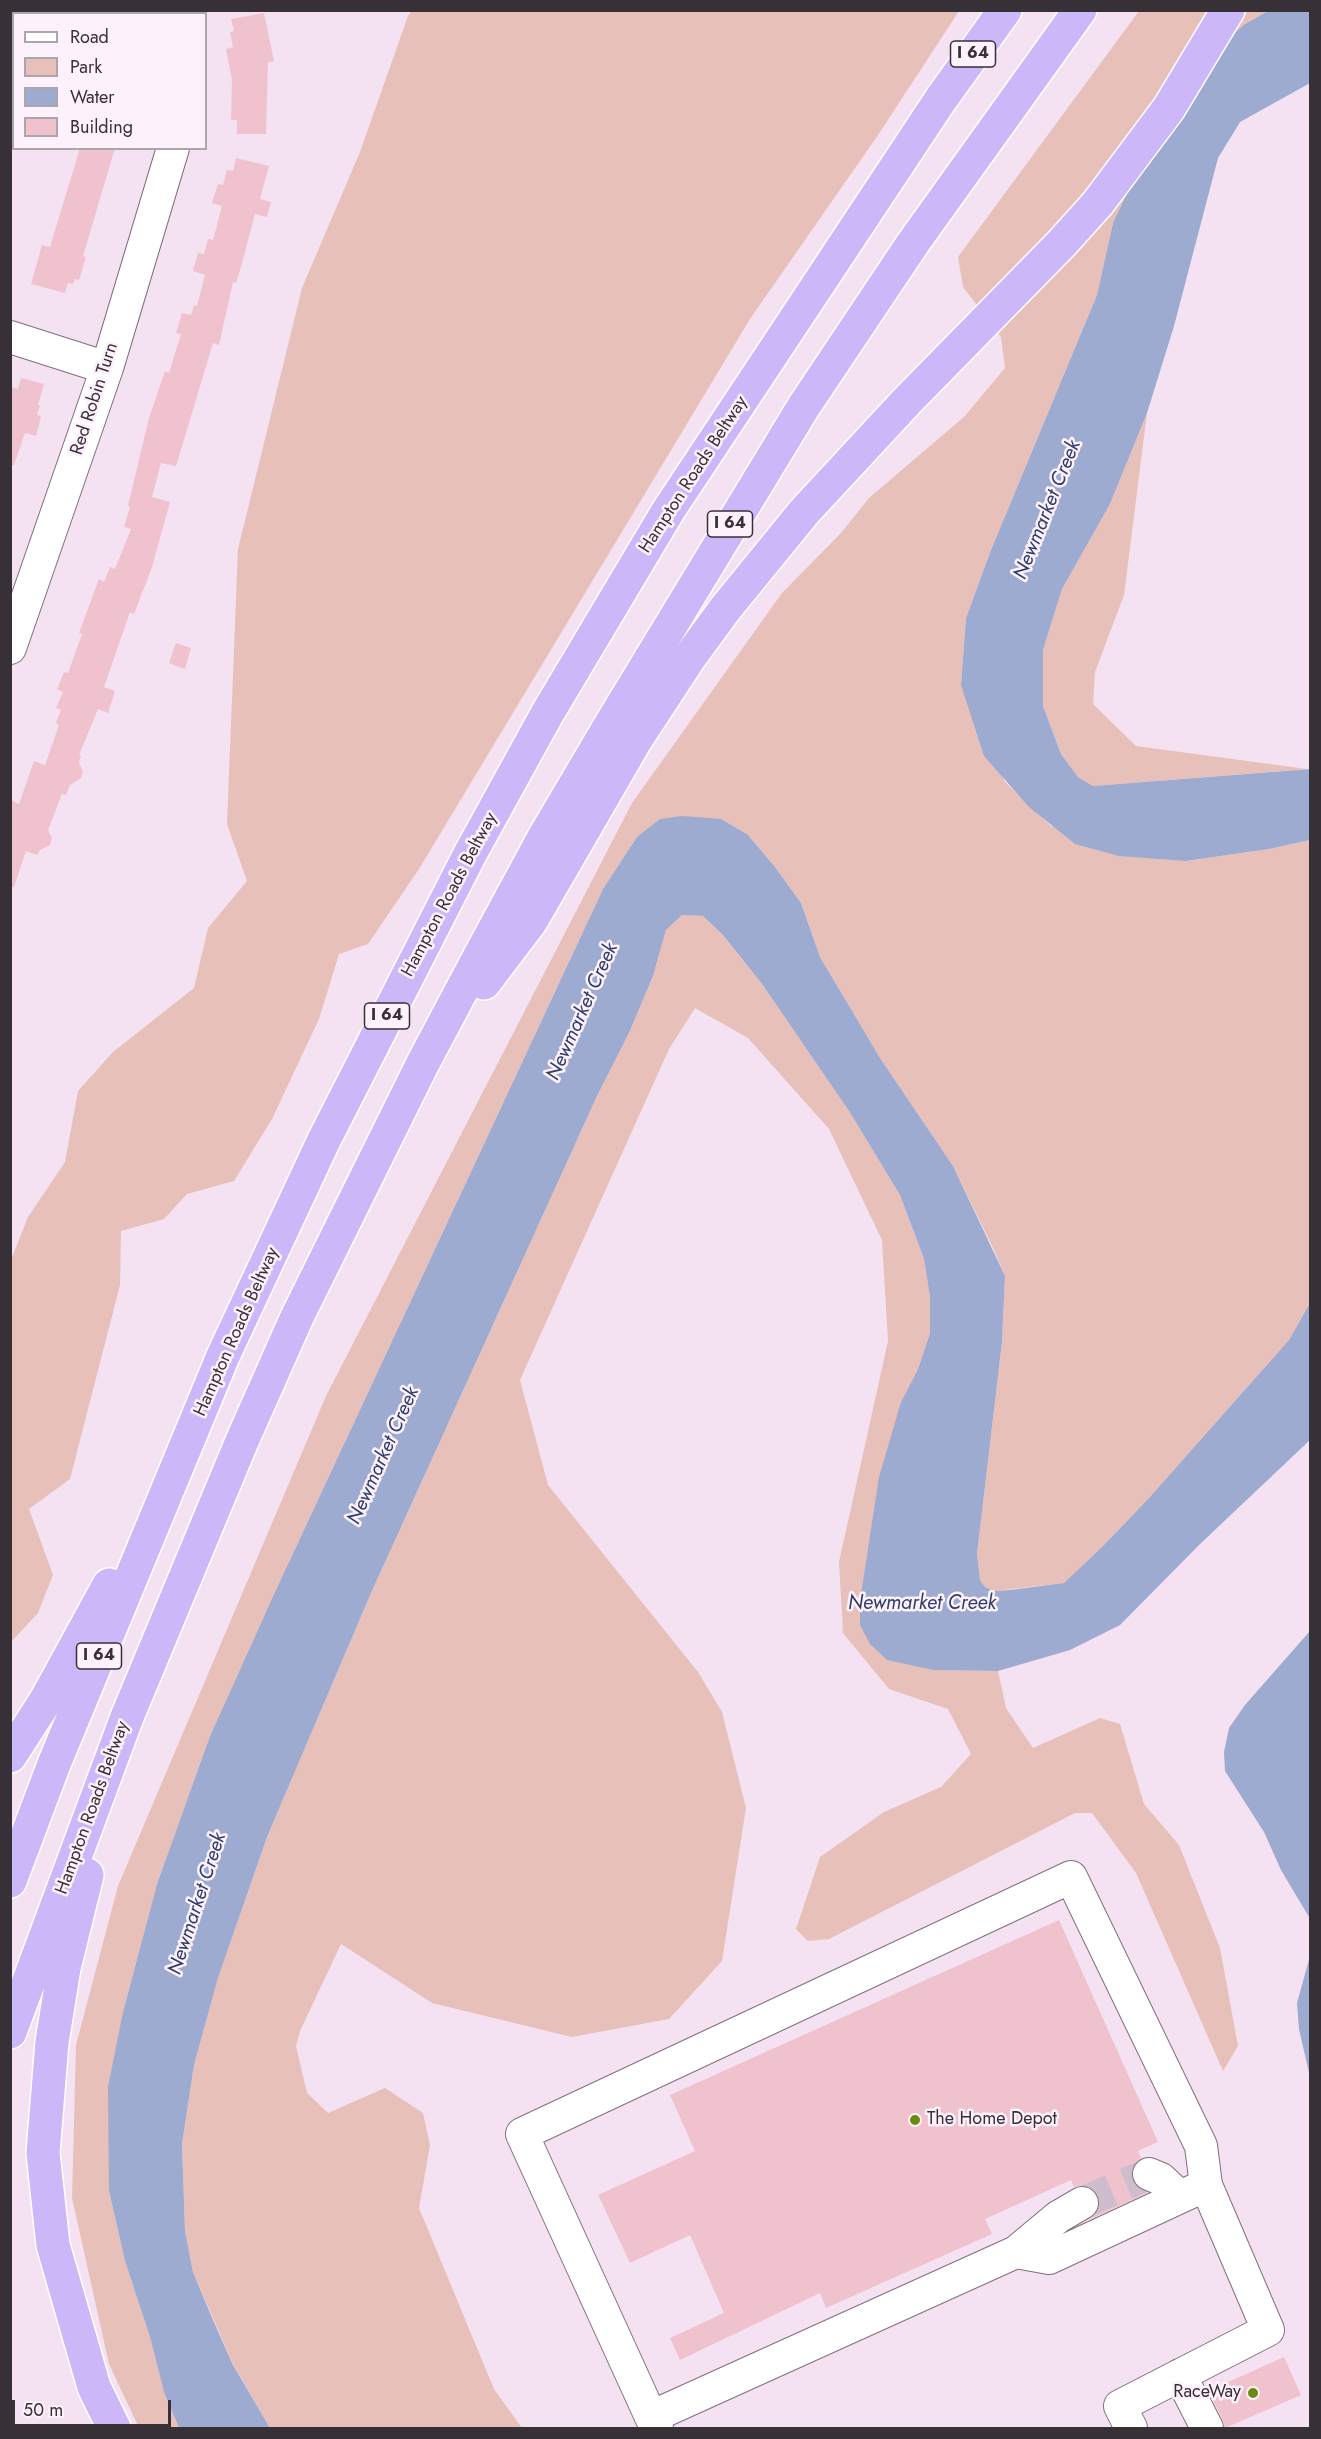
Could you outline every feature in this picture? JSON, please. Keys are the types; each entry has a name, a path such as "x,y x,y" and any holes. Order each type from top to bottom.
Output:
{"highway":[{"path":"941,99 989,10"},
{"name":"I 64","path":"941,99 1005,10"},
{"name":"I 64","path":"423,1063 543,839 746,497 913,243 1080,10"},
{"path":"423,1063 531,921 635,741 690,657 725,609 804,512 899,410 1069,235 1131,162 1196,67 1228,10"},
{"name":"Hampton Roads Beltway","path":"10,1881 54,1764 223,1356 324,1140 470,854 547,714 668,511 941,99"},
{"name":"Hampton Roads Beltway","path":"10,2032 127,1717 292,1328 423,1063"},
{"path":"10,1756 46,1700 192,1433"},
{"path":"114,2428 94,2387 53,2245 43,2154 52,2042 64,1968 127,1717"}],"street":[{"name":"Red Robin Turn","path":"10,648 107,368 172,150"},
{"path":"10,337 107,368"},
{"path":"1082,2203 1058,2217 1016,2253 654,2422 522,2134 1071,1877 1201,2146 1193,2191 1268,2330 1120,2406 1131,2428"},
{"path":"1149,2174 1193,2191"},
{"path":"1016,2253 1049,2258 1193,2191"},
{"path":"1180,2375 1207,2428"}],"green space":[{"path":"412,10 959,11 878,135 750,319 419,869 368,944 339,954 319,1019 272,1119 234,1181 187,1194 164,1219 121,1231 120,1285 70,1479 29,1509 53,1575 38,1613 11,1642 11,1260 28,1217 65,1162 78,1091 113,1052 194,988 208,928 247,881 227,824 238,549 302,288 360,152"},
{"path":"1139,11 1268,11 1245,24 1113,223 1097,295 991,550 966,618 961,685 1005,782 1051,826 1186,861 1269,849 1310,840 1310,1303 1289,1340 1149,1498 1064,1583 994,1591 985,1587 980,1580 977,1554 1002,1342 1005,1276 994,1250 953,1166 880,1058 820,957 801,903 748,835 637,837 603,889 275,1592 210,1736 157,1884 123,2012 109,2191 125,2261 150,2337 164,2392 179,2428 139,2428 109,2364 72,2198 76,2045 118,1886 326,1396 632,803 782,593 841,533 869,498 964,417 1005,368 1001,337 963,287 958,257"},
{"path":"1147,413 1124,595 1095,672 1093,704 1136,746 1307,769 1093,786 1078,777 1061,754 1043,706 1043,650 1062,589 1110,504"},
{"path":"682,915 703,916 723,935 762,984 849,1111 900,1195 924,1259 930,1297 930,1333 918,1369 901,1402 860,1601 933,1670 998,1671 1006,1708 1033,1748 1100,1718 1120,1724 1144,1804 1179,1845 1220,1948 1238,2046 1223,2071 1136,1873 1092,1813 1075,1813 829,1939 808,1941 796,1929 820,1857 884,1812 941,1787 971,1754 948,1709 889,1689 843,1633 839,1562 888,1341 882,1240 829,1129 748,1038 695,1008 669,1049 520,1380 548,1485 698,1672 722,1712 746,1808 722,1961 669,2019 572,2037 432,2003 341,1944 300,2031 296,2046 307,2093 328,2113 385,2088 423,2113 430,2145 419,2208 494,2389 522,2428 270,2428 233,2364 193,2272 185,2231 182,2144 194,2065 218,1978 267,1837 371,1593 597,1096 629,1033 653,976 666,930"}],"water":[{"name":"Newmarket Creek","path":"1268,11 1310,11 1310,83 1240,122 1218,158 1174,326 1147,413 1110,504 1062,589 1043,650 1043,706 1061,754 1078,777 1093,786 1310,769 1310,840 1269,849 1186,861 1119,856 1075,844 1029,807 984,756 961,685 966,618 991,550 1097,295 1113,223 1123,202 1135,179 1221,45 1245,24"},
{"name":"Newmarket Creek","path":"682,816 721,819 748,835 801,903 820,957 880,1058 953,1166 1005,1276 1002,1342 977,1554 980,1580 985,1587 994,1591 1064,1583 1149,1498 1289,1340 1310,1303 1310,1440 1199,1545 1120,1625 1070,1650 998,1671 933,1670 887,1660 870,1644 860,1625 860,1601 879,1477 901,1402 918,1369 930,1333 930,1297 924,1259 900,1195 849,1111 762,984 723,935 703,916 682,915 666,930 653,976 629,1033 597,1096 371,1593 267,1837 218,1978 194,2065 182,2144 185,2231 193,2272 213,2320 233,2365 270,2428 179,2428 164,2392 150,2337 125,2261 109,2191 108,2087 123,2012 157,1884 210,1736 603,889 637,837 660,819"},
{"path":"1310,1631 1310,1928 1309,1917 1281,1870 1264,1832 1225,1771 1224,1752 1229,1728 1245,1705"},
{"path":"1310,1956 1310,2077 1299,2029 1297,2003"}],"building":[{"path":"264,13 274,61 268,62 266,134 237,134 237,120 231,120 232,80 226,49 233,47 230,32 234,31 231,19"},
{"path":"79,150 114,150 83,256 86,257 79,280 75,279 73,284 68,283 65,293 31,284 42,245 50,247"},
{"path":"236,158 269,166 260,199 271,202 267,217 255,214 236,283 233,282 219,345 213,343 176,466 161,463 152,497 170,502 152,567 134,614 130,612 104,687 115,691 108,713 98,709 79,755 81,756 79,763 83,771 81,778 70,785 66,795 62,794 48,830 52,838 50,845 40,850 37,855 26,851 14,887 10,886 10,800 19,804 34,761 45,765 59,725 56,723 61,710 56,708 63,692 57,689 64,672 68,673 82,634 79,633 99,579 104,582 110,567 115,569 131,529 124,527 149,418 165,371 169,373 181,334 176,333 182,313 191,315 194,305 197,306 205,275 193,271 198,253 204,254 208,239 213,240 222,206 212,203 218,184 223,185 227,170 233,171"},
{"path":"21,378 44,384 37,415 41,416 36,436 25,433 14,465 10,465 10,387 18,389"},
{"path":"176,643 191,648 185,669 169,663"},
{"name":"The Home Depot","path":"1059,1920 1158,2142 1138,2151 1141,2158 1132,2168 1131,2176 1134,2184 1147,2193 1091,2219 1098,2211 1100,2202 1098,2194 1090,2187 1083,2185 1074,2187 1071,2180 985,2219 992,2234 826,2308 820,2293 680,2360 670,2338 724,2313 690,2235 630,2263 598,2195 695,2151 670,2095"},
{"name":"RaceWay","path":"1284,2357 1301,2395 1225,2428 1208,2391"}],"tunnel":[{"path":"1082,2203 1149,2174"}],"place":[{"name":"The Home Depot","path":"915,2120"},
{"name":"RaceWay","path":"1253,2393"}]}
